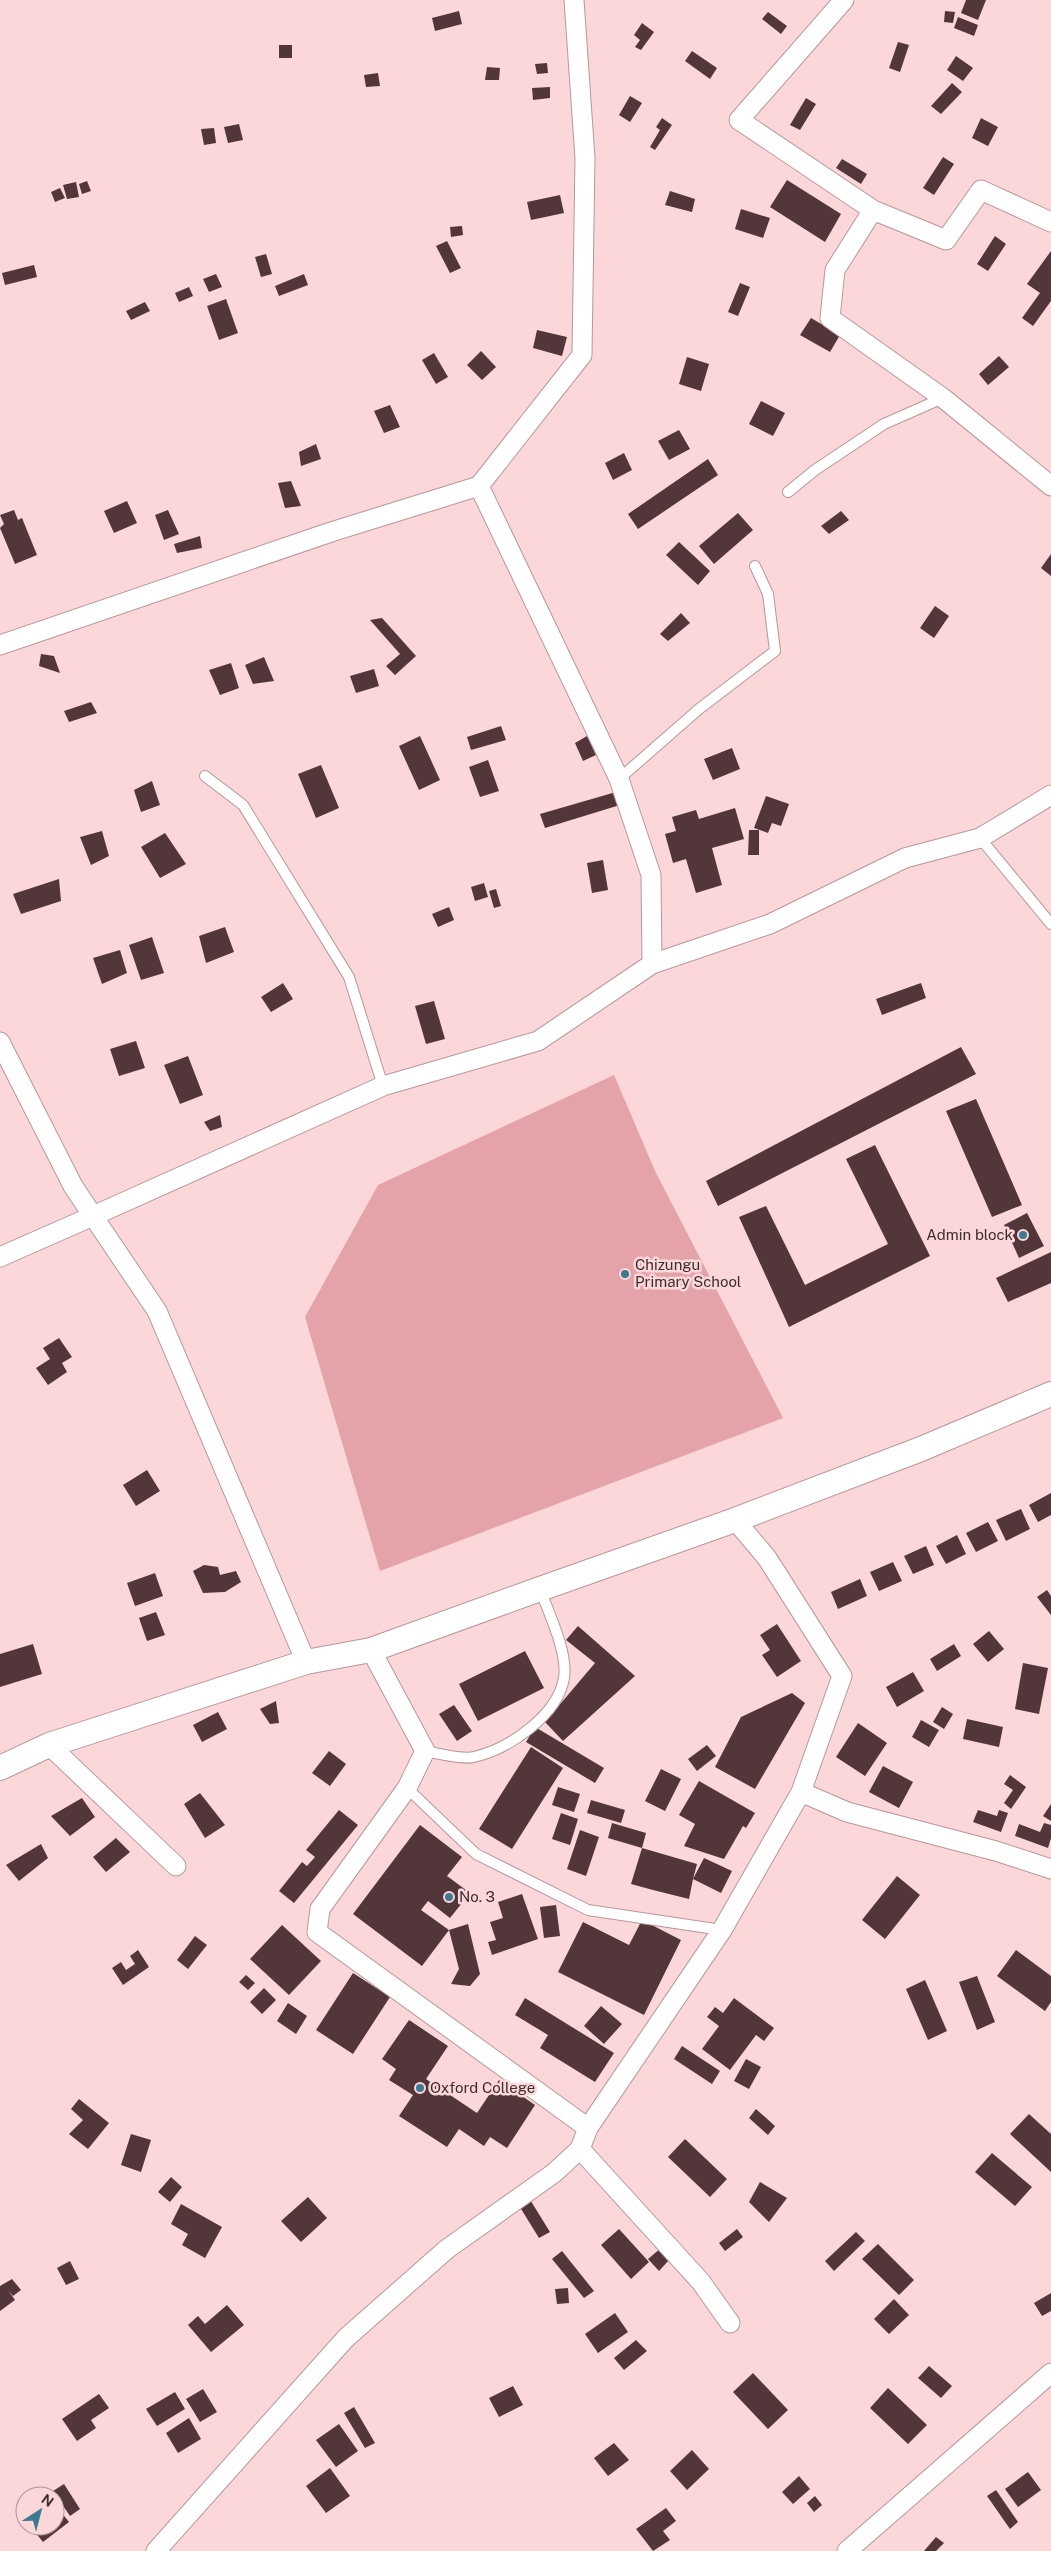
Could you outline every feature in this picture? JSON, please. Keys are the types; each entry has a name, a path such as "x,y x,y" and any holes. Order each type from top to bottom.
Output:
{"street":[{"path":"0,645 313,538 479,486 582,355 585,158 574,0"},
{"path":"844,0 738,120 873,210 946,240 981,190 1051,222"},
{"path":"873,210 835,270 830,318 943,398 1051,486"},
{"path":"479,486 620,779 651,875 652,964"},
{"path":"0,1257 383,1086 538,1041 652,964 770,924 905,858 980,838 1051,795"},
{"path":"0,1042 73,1186 157,1312 306,1662"},
{"path":"0,1768 49,1745 306,1662 371,1650 735,1520 922,1449 1051,1394"},
{"path":"156,2551 346,2338 447,2249 554,2173 580,2149 588,2128 722,1930 801,1792 842,1676 767,1558 735,1520"},
{"path":"371,1650 424,1751 407,1788 320,1909 317,1932 588,2128"},
{"path":"49,1745 176,1866"},
{"path":"801,1792 847,1812 996,1851 1051,1869"},
{"path":"580,2149 701,2282 730,2323"},
{"path":"847,2551 1051,2373"}],"lane":[{"path":"788,492 815,470 884,424 943,398"},
{"path":"620,779 699,709 775,651 768,594 755,566"},
{"path":"205,776 244,805 349,977 383,1086"},
{"path":"980,838 1051,924"},
{"path":"424,1751 472,1758 519,1738 555,1702 564,1677 561,1648 540,1589"},
{"path":"407,1788 476,1854 588,1910 722,1930"}],"shaded area":[{"path":"614,1075 656,1173 783,1418 380,1571 305,1317 378,1185"}],"building":[{"path":"966,0 986,0 978,20 961,13"},
{"path":"459,11 462,24 435,31 432,18"},
{"path":"945,11 955,12 953,23 944,22"},
{"path":"768,12 787,26 781,34 762,19"},
{"path":"958,17 978,25 974,36 954,28"},
{"path":"642,23 654,32 641,50 635,47 640,40 634,35"},
{"path":"898,42 909,45 900,72 889,68"},
{"path":"279,45 292,45 292,58 279,58"},
{"path":"692,51 717,68 710,79 685,61"},
{"path":"956,56 973,68 963,81 947,70"},
{"path":"547,63 548,73 537,74 535,64"},
{"path":"487,67 500,68 499,80 485,80"},
{"path":"378,73 380,86 366,87 364,75"},
{"path":"952,83 962,92 941,114 931,106"},
{"path":"550,87 550,98 533,100 532,88"},
{"path":"630,96 642,103 630,122 619,115"},
{"path":"806,98 816,104 800,130 790,125"},
{"path":"662,118 672,125 655,150 650,147 660,130 656,127"},
{"path":"981,118 998,127 988,146 972,138"},
{"path":"239,124 243,140 228,143 224,127"},
{"path":"214,128 216,143 204,145 201,129"},
{"path":"943,157 954,164 934,195 923,188"},
{"path":"842,159 867,174 861,184 836,168"},
{"path":"787,180 841,214 825,242 770,207"},
{"path":"87,181 91,191 82,194 79,184"},
{"path":"76,182 79,197 67,199 63,185"},
{"path":"60,188 65,198 55,202 51,192"},
{"path":"670,191 695,199 692,212 665,205"},
{"path":"560,195 564,213 531,220 527,202"},
{"path":"741,209 770,218 763,238 735,229"},
{"path":"462,226 463,235 451,237 450,227"},
{"path":"995,236 1006,244 988,271 977,264"},
{"path":"447,241 461,268 450,273 436,246"},
{"path":"1051,251 1051,301 1033,326 1022,318 1040,293 1027,284"},
{"path":"266,254 272,274 261,277 255,257"},
{"path":"34,265 37,277 5,285 2,273"},
{"path":"216,274 222,287 209,292 203,279"},
{"path":"304,274 308,285 279,296 275,286"},
{"path":"740,283 750,287 738,316 728,312"},
{"path":"189,287 193,296 179,302 175,293"},
{"path":"226,299 238,333 219,340 207,306"},
{"path":"145,302 150,311 131,320 126,311"},
{"path":"811,318 840,335 830,352 800,335"},
{"path":"537,330 567,337 562,356 533,348"},
{"path":"481,351 496,367 482,380 467,365"},
{"path":"434,353 448,377 436,384 422,360"},
{"path":"999,356 1009,367 988,385 979,374"},
{"path":"687,357 709,364 701,391 679,384"},
{"path":"761,401 785,413 773,436 749,424"},
{"path":"390,405 400,427 384,433 374,411"},
{"path":"679,430 690,449 669,460 658,441"},
{"path":"316,444 321,459 301,466 299,452"},
{"path":"624,453 632,470 613,480 605,463"},
{"path":"708,459 718,475 638,529 628,514"},
{"path":"291,481 301,506 285,508 278,483"},
{"path":"127,501 137,523 114,533 104,511"},
{"path":"14,510 18,520 22,518 37,555 15,564 0,528 4,524 0,515"},
{"path":"168,510 179,534 164,540 155,515"},
{"path":"841,511 849,520 829,534 821,526"},
{"path":"738,513 753,530 714,564 699,546"},
{"path":"200,536 202,548 177,553 174,544"},
{"path":"679,542 710,571 698,585 666,555"},
{"path":"1051,554 1051,576 1041,568"},
{"path":"935,606 949,616 934,638 920,628"},
{"path":"681,613 690,623 668,641 660,634"},
{"path":"382,618 416,656 395,675 386,666 400,654 370,620"},
{"path":"41,654 54,656 60,673 39,666"},
{"path":"264,657 274,681 253,684 245,665"},
{"path":"231,663 239,688 220,695 209,670"},
{"path":"374,669 379,686 356,693 350,676"},
{"path":"91,702 97,713 69,722 64,711"},
{"path":"501,726 506,740 471,750 467,737"},
{"path":"420,736 440,780 419,790 399,746"},
{"path":"587,736 596,755 583,761 575,743"},
{"path":"732,748 740,769 713,780 704,759"},
{"path":"488,760 499,791 480,797 469,767"},
{"path":"321,765 339,808 316,818 298,774"},
{"path":"152,781 160,805 141,812 134,790"},
{"path":"616,792 620,805 545,828 540,814"},
{"path":"766,796 789,804 781,826 772,823 768,833 754,828"},
{"path":"735,808 744,839 712,848 722,885 696,893 686,859 673,863 665,834 676,831 672,817 696,810 699,819"},
{"path":"749,830 759,830 759,855 748,855"},
{"path":"102,831 109,856 91,865 80,837"},
{"path":"165,833 186,864 160,878 141,847"},
{"path":"603,860 608,890 592,893 587,863"},
{"path":"59,879 61,901 21,914 13,894"},
{"path":"484,883 488,897 475,901 471,887"},
{"path":"496,889 501,906 494,908 489,891"},
{"path":"449,907 454,920 438,927 432,914"},
{"path":"225,927 234,952 206,963 199,936"},
{"path":"152,937 164,973 141,980 129,945"},
{"path":"120,950 127,973 102,984 93,958"},
{"path":"283,983 293,999 271,1012 261,997"},
{"path":"921,983 926,998 882,1015 876,999"},
{"path":"434,1001 445,1039 426,1044 415,1006"},
{"path":"136,1041 145,1068 119,1076 110,1049"},
{"path":"961,1047 976,1074 718,1206 706,1181"},
{"path":"188,1056 203,1095 180,1104 164,1065"},
{"path":"976,1099 1022,1205 992,1217 946,1111"},
{"path":"220,1115 222,1127 210,1131 204,1122"},
{"name":"Chizungu Primary School","path":"875,1145 930,1256 789,1327 739,1217 766,1206 805,1285 888,1244 846,1159"},
{"name":"Admin block","path":"1027,1213 1044,1246 1019,1258 1004,1225"},
{"path":"1051,1252 1051,1283 1008,1302 996,1278"},
{"path":"59,1338 72,1357 62,1363 67,1372 48,1385 36,1368 50,1359 43,1348"},
{"path":"147,1470 160,1491 136,1506 123,1485"},
{"path":"1051,1493 1051,1515 1038,1522 1029,1505"},
{"path":"1021,1509 1030,1529 1006,1541 996,1520"},
{"path":"988,1522 998,1541 976,1552 966,1533"},
{"path":"957,1535 966,1554 946,1564 936,1546"},
{"path":"926,1546 934,1565 913,1574 904,1556"},
{"path":"893,1562 902,1581 879,1591 870,1572"},
{"path":"204,1565 218,1567 220,1575 236,1571 241,1582 225,1592 203,1593 193,1571"},
{"path":"155,1573 163,1596 135,1606 127,1583"},
{"path":"860,1579 867,1596 838,1609 831,1592"},
{"path":"1047,1590 1051,1596 1051,1615 1037,1597"},
{"path":"156,1612 165,1635 147,1641 139,1618"},
{"path":"777,1624 801,1661 777,1677 762,1655 770,1650 760,1635"},
{"path":"578,1626 635,1676 563,1741 545,1722 595,1663 566,1640"},
{"path":"989,1631 1004,1649 988,1662 973,1644"},
{"path":"33,1644 42,1674 0,1687 0,1654"},
{"path":"954,1644 961,1656 937,1671 930,1659"},
{"path":"525,1651 544,1688 478,1721 459,1684"},
{"path":"1023,1663 1048,1668 1039,1714 1015,1709"},
{"path":"913,1672 924,1691 897,1707 886,1687"},
{"path":"792,1693 805,1703 755,1789 715,1767 741,1717"},
{"path":"276,1701 279,1723 270,1724 260,1709"},
{"path":"454,1705 472,1731 457,1741 439,1714"},
{"path":"942,1707 953,1714 944,1729 933,1722"},
{"path":"218,1712 227,1729 202,1742 193,1725"},
{"path":"967,1719 1003,1727 999,1747 963,1739"},
{"path":"921,1720 939,1730 929,1747 912,1737"},
{"path":"858,1723 887,1743 865,1776 836,1757"},
{"path":"535,1727 604,1768 595,1783 526,1742"},
{"path":"707,1745 716,1756 697,1771 688,1759"},
{"path":"531,1747 563,1768 512,1849 479,1829"},
{"path":"329,1751 346,1764 330,1786 312,1773"},
{"path":"883,1766 913,1782 899,1808 869,1792"},
{"path":"661,1769 681,1779 665,1811 645,1801"},
{"path":"1010,1775 1026,1787 1011,1809 1004,1803 1013,1790 1004,1784"},
{"path":"699,1781 755,1813 746,1828 743,1826 724,1859 684,1846 695,1824 679,1815"},
{"path":"558,1787 580,1794 574,1812 552,1805"},
{"path":"200,1793 225,1825 205,1838 184,1804"},
{"path":"82,1798 95,1817 70,1836 51,1816"},
{"path":"591,1800 625,1810 621,1823 587,1813"},
{"path":"1051,1804 1051,1821 1043,1816"},
{"path":"339,1810 358,1825 294,1903 279,1891 302,1862 307,1866 315,1857 306,1850"},
{"path":"978,1810 997,1816 999,1810 1008,1813 1001,1832 973,1822"},
{"path":"561,1813 578,1819 570,1845 552,1839"},
{"path":"612,1823 646,1833 642,1848 608,1838"},
{"path":"1044,1823 1051,1825 1051,1838 1048,1848 1015,1836 1019,1824 1040,1832"},
{"path":"420,1825 462,1857 447,1876 470,1893 450,1918 428,1901 421,1910 449,1930 422,1966 353,1914"},
{"path":"580,1830 599,1837 586,1876 567,1869"},
{"path":"116,1838 130,1852 106,1872 93,1857"},
{"path":"41,1844 48,1858 19,1881 6,1865"},
{"path":"642,1848 697,1864 689,1899 631,1884"},
{"path":"704,1858 732,1871 721,1893 693,1879"},
{"path":"897,1876 920,1895 885,1939 862,1920"},
{"path":"522,1894 538,1939 492,1955 488,1942 496,1940 490,1922 503,1918 498,1902"},
{"path":"556,1905 560,1936 544,1938 540,1907"},
{"path":"642,1920 681,1940 644,2015 558,1972 583,1922 629,1945"},
{"path":"468,1924 480,1974 470,1986 451,1984 459,1969 449,1930"},
{"path":"282,1925 321,1961 289,1995 250,1959"},
{"path":"195,1936 207,1945 188,1969 177,1960"},
{"path":"138,1950 149,1967 123,1985 112,1968 121,1962 126,1970 135,1964 130,1956"},
{"path":"1016,1950 1051,1976 1051,2002 1045,2011 997,1976"},
{"path":"353,1973 390,1997 353,2054 316,2030"},
{"path":"246,1975 255,1983 248,1990 239,1982"},
{"path":"977,1976 995,2022 977,2030 959,1982"},
{"path":"925,1980 947,2031 928,2040 906,1989"},
{"path":"264,1988 276,2000 262,2014 250,2002"},
{"path":"525,1998 614,2053 595,2082 540,2048 548,2035 515,2015"},
{"path":"734,1998 774,2028 764,2041 756,2035 730,2070 702,2049 719,2026 707,2017 715,2007 723,2013"},
{"path":"288,2003 307,2016 296,2034 277,2021"},
{"path":"601,2006 622,2024 604,2044 584,2026"},
{"name":"Oxford College","path":"409,2020 448,2046 426,2079 477,2113 499,2080 535,2105 507,2148 490,2137 484,2146 459,2129 447,2147 399,2116 413,2095 389,2080 396,2069 382,2059"},
{"path":"682,2046 720,2071 712,2084 674,2059"},
{"path":"746,2059 761,2067 749,2089 734,2081"},
{"path":"79,2099 109,2123 88,2149 69,2134 83,2120 71,2109"},
{"path":"756,2109 775,2126 768,2135 749,2118"},
{"path":"1029,2114 1051,2134 1051,2172 1010,2134"},
{"path":"131,2134 151,2140 141,2172 121,2165"},
{"path":"685,2139 727,2179 710,2197 668,2157"},
{"path":"992,2153 1032,2187 1015,2206 975,2172"},
{"path":"171,2177 182,2187 170,2202 158,2192"},
{"path":"760,2182 787,2198 769,2222 749,2202"},
{"path":"308,2197 327,2218 301,2242 281,2221"},
{"path":"529,2198 550,2232 539,2238 518,2204"},
{"path":"181,2204 222,2227 205,2258 182,2245 188,2234 171,2224"},
{"path":"619,2229 649,2262 631,2279 601,2245"},
{"path":"737,2229 743,2237 725,2251 719,2243"},
{"path":"856,2232 865,2241 834,2271 825,2261"},
{"path":"878,2244 914,2280 899,2295 862,2259"},
{"path":"661,2248 669,2260 659,2271 648,2259"},
{"path":"562,2251 594,2291 584,2298 552,2259"},
{"path":"70,2261 79,2279 66,2285 57,2268"},
{"path":"12,2279 21,2290 13,2296 8,2290 15,2300 0,2311 0,2286"},
{"path":"568,2288 569,2303 557,2304 555,2289"},
{"path":"1051,2293 1051,2311 1042,2316 1034,2303"},
{"path":"894,2299 909,2315 889,2334 874,2319"},
{"path":"227,2305 244,2325 211,2352 188,2325 198,2316 205,2324"},
{"path":"615,2313 628,2332 598,2353 585,2334"},
{"path":"636,2340 647,2351 624,2370 614,2358"},
{"path":"929,2366 952,2386 941,2398 918,2378"},
{"path":"753,2373 788,2410 768,2429 733,2392"},
{"path":"513,2386 523,2405 499,2417 489,2398"},
{"path":"888,2388 927,2425 908,2444 870,2408"},
{"path":"203,2389 217,2412 200,2422 186,2399"},
{"path":"175,2392 185,2409 157,2426 146,2409"},
{"path":"99,2394 109,2408 91,2420 96,2428 77,2441 62,2419"},
{"path":"354,2407 375,2443 365,2448 344,2413"},
{"path":"189,2418 201,2439 178,2453 166,2433"},
{"path":"339,2424 358,2451 336,2467 316,2440"},
{"path":"614,2443 629,2460 608,2476 594,2458"},
{"path":"692,2450 709,2469 687,2490 670,2471"},
{"path":"330,2468 350,2496 326,2513 306,2486"},
{"path":"1028,2472 1041,2490 1018,2507 1005,2489"},
{"path":"799,2476 810,2489 793,2504 782,2492"},
{"path":"64,2484 80,2509 70,2516 65,2509 65,2486 61,2486"},
{"path":"996,2490 1018,2522 1010,2529 987,2496"},
{"path":"815,2496 822,2505 814,2512 807,2503"},
{"path":"666,2508 676,2521 663,2531 670,2540 653,2551 636,2529"},
{"path":"65,2517 69,2522 65,2525"},
{"path":"38,2536 51,2536 43,2542"},
{"path":"936,2537 944,2543 936,2551 924,2551"}],"place":[{"name":"Admin block","path":"1023,1235"},
{"name":"Chizungu Primary School","path":"625,1274"},
{"name":"No. 3","path":"449,1897"},
{"name":"Oxford College","path":"420,2088"}]}
